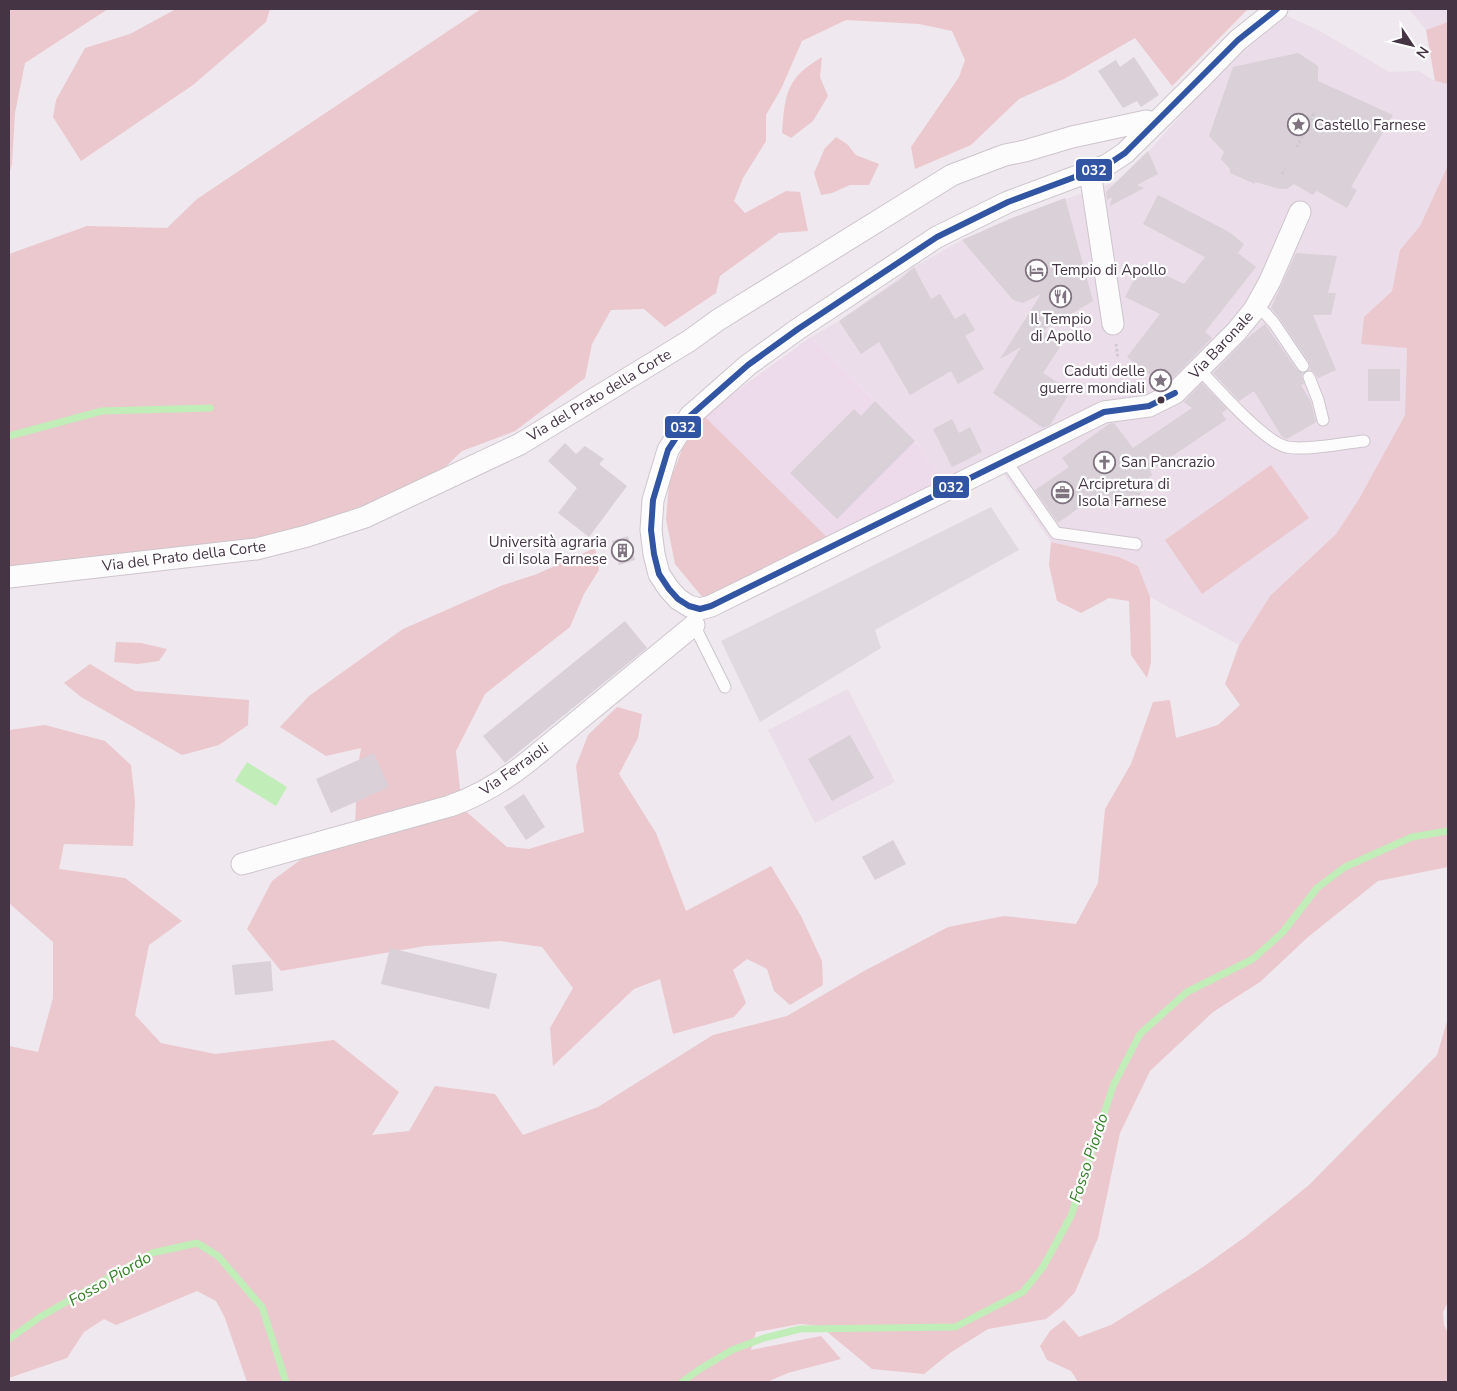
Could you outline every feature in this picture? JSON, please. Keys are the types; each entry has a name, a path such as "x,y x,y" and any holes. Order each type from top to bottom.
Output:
{"street":[{"path":"697,617 689,606 678,599 669,589 660,574 656,566 652,530 653,500 668,450 690,416 748,365 798,329 937,237 1008,202 1107,165 1125,152 1238,40 1277,9"},
{"name":"Via del Prato della Corte","path":"9,577 256,548 307,536 365,518 520,444 952,175 1005,155 1072,137 1146,121 1155,123"},
{"path":"1090,172 1113,324"},
{"name":"Via Baronale","path":"1006,460 1104,412 1149,406 1175,393 1236,332 1254,310 1270,281 1300,212"},
{"name":"Via Ferraioli","path":"242,864 450,806 478,795 529,761 697,617 725,599 1006,460"}],"lane":[{"path":"1254,310 1265,313 1274,323 1306,372 1318,400 1323,420"},
{"path":"1199,369 1235,408 1277,444 1295,448 1326,442 1364,441"},
{"path":"1006,460 1056,533 1136,544"},
{"path":"697,617 725,687"}],"path":[{"path":"1297,147 1314,113"},
{"path":"1282,174 1285,169"}],"shaded area":[{"path":"9,9 108,9 25,63 15,113 12,164 9,175"},
{"path":"176,9 270,9 266,22 193,85 81,161 53,117 56,100 85,48 130,34"},
{"path":"481,9 1248,9 1172,86 1135,38 1064,79 1019,99 971,145 915,169 911,147 959,77 965,60 952,31 919,24 846,20 802,41 781,89 766,115 766,141 743,178 734,201 745,213 786,191 800,192 808,231 779,233 720,276 716,293 665,327 644,309 611,310 592,344 585,378 515,431 462,451 436,476 386,502 280,537 9,573 9,254 87,226 167,228 197,199"},
{"path":"1409,9 1448,9 1448,22 1426,30"},
{"path":"1285,15 1320,31 1389,72 1418,71 1435,81 1448,84 1448,165 1420,226 1400,250 1392,291 1364,317 1361,344 1407,347 1405,415 1359,499 1336,534 1270,596 1239,645 1150,597 1138,566 1119,557 1051,542 992,457 947,478 924,457 920,446 811,337 839,321 914,267 962,240 1012,218 1118,181 1148,152 1243,45"},
{"path":"1448,22 1448,84 1435,81 1426,30"},
{"path":"822,57 820,77 828,96 813,121 791,138 782,133 786,97 794,80 801,72"},
{"path":"836,137 847,144 856,155 879,164 869,185 850,185 832,193 821,195 814,173 825,148"},
{"path":"1448,165 1448,867 1378,881 1308,937 1260,982 1213,1012 1150,1071 1120,1133 1098,1238 1075,1292 1061,1307 1046,1319 988,1329 950,1353 924,1374 872,1369 820,1326 800,1324 756,1332 751,1350 821,1336 841,1359 788,1373 767,1382 247,1382 225,1318 216,1301 197,1291 116,1325 104,1319 84,1332 67,1358 9,1378 9,1046 38,1052 53,998 53,942 9,903 9,730 45,725 105,741 131,765 135,801 133,846 64,844 59,869 125,878 182,921 149,945 135,1015 161,1043 215,1054 334,1040 399,1092 372,1135 409,1131 435,1086 495,1094 523,1135 598,1107 713,1035 787,1016 864,971 948,927 1004,916 1076,924 1098,883 1105,809 1131,764 1153,702 1170,700 1176,738 1218,725 1240,705 1225,684 1239,645 1270,596 1336,534 1359,499 1405,415 1407,348 1361,344 1364,317 1392,291 1400,250 1420,226"},
{"path":"811,337 920,447 924,457 947,478 827,537 703,415"},
{"path":"703,415 827,537 703,598 675,564 666,519 669,483 683,447"},
{"path":"1271,465 1309,518 1202,594 1165,540"},
{"path":"991,507 1019,550 875,630 881,648 760,722 721,641"},
{"path":"1051,542 1119,557 1138,566 1150,597 1151,662 1147,678 1131,655 1129,601 1109,598 1081,613 1057,601 1049,565"},
{"path":"595,548 599,570 584,594 570,627 485,694 456,751 462,808 507,847 529,849 584,832 576,766 588,735 617,707 642,714 638,738 619,774 656,833 686,911 771,866 801,916 822,961 823,985 790,1005 774,991 767,969 747,959 733,970 746,1003 734,1017 673,1034 660,979 634,989 553,1066 550,1028 573,988 542,947 500,941 425,946 281,971 247,929 272,881 323,843 355,828 357,772 361,748 326,756 280,727 309,696 403,629 503,585 537,574"},
{"path":"116,642 141,643 167,649 159,661 138,664 114,662"},
{"path":"90,664 135,691 249,700 248,725 219,745 182,755 81,697 64,683"},
{"path":"848,689 895,782 815,823 768,730"},
{"path":"247,762 287,787 276,806 235,781"},
{"path":"1448,1018 1448,1302 1443,1312 1444,1325 1448,1333 1448,1382 1078,1382 1071,1371 1047,1360 1040,1346 1050,1331 1064,1320 1079,1337 1111,1325 1200,1269 1245,1237 1309,1185 1437,1055"}],"building":[{"path":"1298,53 1318,66 1318,81 1393,115 1351,187 1357,190 1347,208 1317,191 1318,189 1313,195 1294,184 1287,189 1280,189 1255,182 1255,184 1230,173 1230,169 1221,159 1224,152 1209,136 1233,67"},
{"path":"1134,57 1159,95 1141,107 1137,101 1123,108 1098,71 1116,60 1120,67"},
{"path":"1148,151 1158,174 1137,185 1144,188 1110,206 1112,197 1107,200 1106,192"},
{"path":"1158,195 1229,232 1244,244 1238,253 1256,267 1205,332 1212,338 1168,383 1163,385 1127,357 1160,314 1125,297 1142,264 1184,284 1205,257 1143,224"},
{"name":"Tempio di Apollo","path":"1065,198 1093,301 1042,331 1062,344 1043,373 1071,391 1050,425 1043,428 993,393 1021,347 1000,359 1041,294 1023,303 1013,300 962,240"},
{"path":"1296,253 1337,256 1328,293 1336,293 1331,315 1313,315 1336,370 1318,378 1310,370 1309,362 1271,308"},
{"path":"914,267 931,299 940,294 955,319 965,313 975,330 965,336 984,369 958,384 951,371 910,395 879,342 861,354 839,321 899,280"},
{"path":"1265,324 1297,370 1303,373 1304,384 1301,385 1311,402 1316,422 1287,439 1282,437 1254,391 1239,401 1213,373 1246,339"},
{"path":"1368,369 1400,369 1400,401 1368,401"},
{"path":"1202,383 1227,409 1222,413 1226,420 1150,471 1152,475 1142,483 1141,493 1138,497 1132,500 1122,498 1111,505 1101,492 1058,523 1035,490 1069,467 1062,458 1109,424 1114,423 1133,448 1192,408 1184,402"},
{"path":"875,401 915,441 837,519 790,473 854,409 861,416"},
{"path":"952,419 959,433 970,427 982,452 952,467 933,429"},
{"path":"565,443 576,454 585,446 604,459 599,464 627,486 589,537 558,513 577,488 548,461"},
{"name":"Università agraria di Isola Farnese","path":"628,536 635,560 619,565 612,541"},
{"path":"625,621 647,648 505,763 483,736"},
{"path":"850,735 874,778 832,801 808,759"},
{"path":"374,753 389,787 331,813 316,779"},
{"path":"524,794 545,827 526,840 504,807"},
{"path":"893,840 906,864 875,880 862,857"},
{"path":"390,948 497,974 489,1009 381,984"},
{"path":"271,961 273,991 235,995 232,965"}],"waterway":[{"path":"9,436 102,411 210,408"},
{"name":"Fosso Piordo","path":"682,1382 732,1350 764,1338 800,1329 955,1327 1023,1292 1043,1267 1071,1216 1113,1086 1140,1034 1187,992 1253,959 1283,932 1317,888 1345,867 1412,837 1448,831"},
{"name":"Fosso Piordo","path":"9,1339 40,1317 152,1253 197,1243 218,1256 262,1307 286,1382"}],"transit line":[{"name":"032","path":"1175,393 1149,406 1104,412 711,606 700,609 689,606 678,599 659,574 651,530 653,500 668,450 690,416 748,365 798,329 937,237 1008,202 1107,165 1125,153 1238,40 1277,9"}],"place":[{"name":"Castello Farnese","path":"1298,125"},
{"name":"Tempio di Apollo","path":"1036,270"},
{"name":"Il Tempio di Apollo","path":"1061,296"},
{"name":"Caduti delle guerre mondiali","path":"1161,380"},
{"name":"San Pancrazio","path":"1105,462"},
{"name":"Arcipretura di Isola Farnese","path":"1062,493"},
{"name":"Università agraria di Isola Farnese","path":"623,551"}]}
